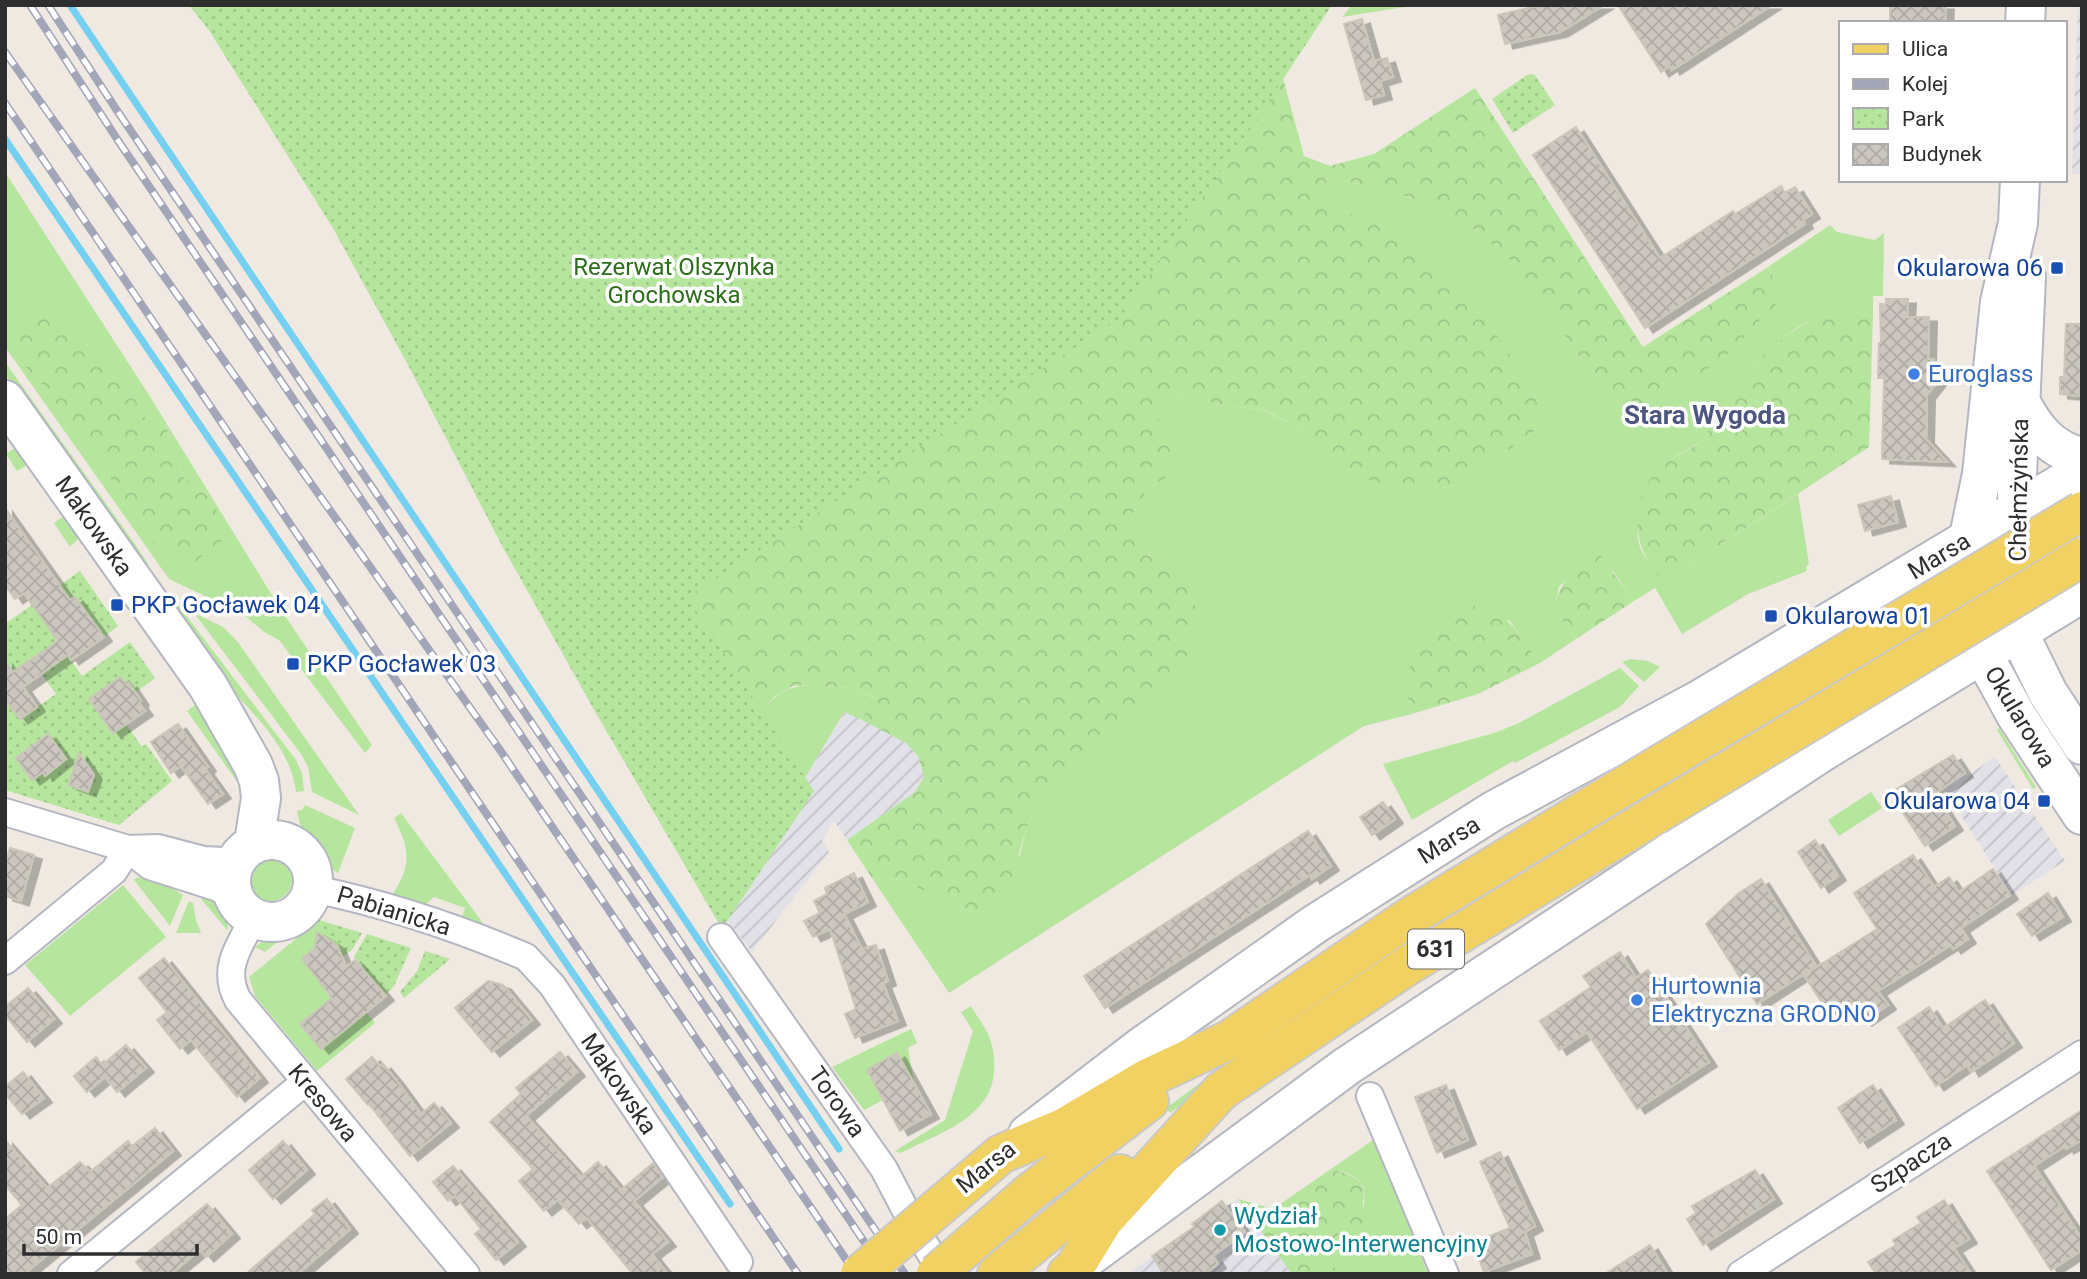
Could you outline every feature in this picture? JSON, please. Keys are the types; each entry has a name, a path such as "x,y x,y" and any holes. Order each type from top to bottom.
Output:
{"main road":[{"name":"Chełmżyńska","path":"1982,653 1968,576 1969,537 1982,474 2000,302 2018,223 2020,182"},
{"name":"Chełmżyńska","path":"2018,223 2026,266 2020,401 2018,632"},
{"name":"Makowska","path":"5,400 208,686 259,780 261,848"},
{"path":"2020,401 2031,423 2043,438 2057,448 2082,457"},
{"name":"Marsa","path":"860,1274 1001,1154 1141,1047 1315,924 1493,811 1699,699 2082,471"},
{"name":"631","path":"1229,1040 1408,918 2082,511"},
{"name":"631","path":"997,1274 1221,1091 1407,966 2082,557"},
{"path":"1071,1270 1347,1066 1654,862 1931,685 2082,593"},
{"name":"Okularowa","path":"2018,632 2048,693 2082,745"},
{"name":"Okularowa","path":"1982,653 2015,715 2082,815"},
{"path":"1931,685 1953,685 1971,689 1997,701 2015,715"},
{"path":"261,848 300,850 313,871 314,889 307,903 293,917 273,922 245,910 230,887 230,878 261,848"},
{"path":"1001,1154 1063,1128 1146,1079 1229,1040"},
{"name":"Marsa","path":"936,1274 1028,1194 1229,1040"},
{"path":"1071,1270 1103,1221 1221,1091"}],"street":[{"path":"5,812 128,849 158,848 204,860 223,861 261,848"},
{"path":"128,849 150,866 219,888 245,910"},
{"path":"5,961 114,871 128,849"},
{"name":"Pabianicka","path":"314,889 365,901 474,936"},
{"name":"Kresowa","path":"245,910 230,973 232,990 238,1000 466,1274"},
{"name":"Makowska","path":"474,936 526,957 540,971 739,1262"},
{"name":"Torowa","path":"721,937 884,1169 918,1234 944,1274"},
{"name":"Szpacza","path":"1741,1274 2082,1054"},
{"path":"71,1274 305,1082"},
{"path":"1370,1096 1445,1274"}],"shaded area":[{"path":"2078,5 2082,5 2082,174 2072,174"},
{"path":"844,712 883,729 906,743 918,756 924,777 915,792 847,840 834,821 822,840 829,852 752,952 724,916"},
{"path":"1953,755 1967,776 1995,757 2065,861 2012,895 1931,769"},
{"path":"1238,1199 1292,1274 1128,1274 1194,1227 1192,1224 1222,1201 1226,1206"}],"green space":[{"name":"Rezerwat Olszynka Grochowska","path":"189,5 1280,67 1304,156 1330,166 1374,154 1475,88 1643,347 1768,267 1784,296 1725,357 1706,370 1649,404 1622,406 1578,355 1519,268 1476,230 1443,211 1408,197 1355,183 1327,179 1322,202 1386,227 1412,242 1489,323 1527,379 1540,409 1540,422 1533,433 1458,485 1426,491 1392,487 1359,476 1338,463 1300,428 1264,410 1218,405 1185,391 1158,417 1172,444 1175,463 1166,478 1147,489 1132,515 1135,536 1151,556 1187,589 1199,615 1185,663 1172,682 1051,787 1026,829 1009,889 996,908 975,913 902,880 872,878 847,840 915,792 924,777 918,756 906,743 862,720 874,698 853,688 793,686 774,697 752,724 686,845 675,847 505,551 333,228 209,30"},
{"name":"Rezerwat Olszynka Grochowska","path":"189,5 1332,5 1119,319 687,597 814,791 722,929 505,551 333,228 209,30"},
{"path":"1352,5 1417,5 1342,17"},
{"path":"1534,74 1555,105 1513,133 1492,99 1527,75"},
{"path":"5,172 149,395 281,610 372,745 365,753 279,640 264,632 243,614 169,579 5,347","holes":["67,318 96,357 123,368 142,416 166,425 182,476 210,498 159,553 140,517 116,496 105,462 69,432 51,393 18,360"]},
{"path":"1327,179 1355,183 1408,197 1443,211 1476,230 1519,267 1578,355 1622,406 1784,296 1768,267 1830,225 1837,232 1875,240 1884,233 1883,296 1873,296 1873,316 1842,312 1828,314 1804,324 1780,341 1745,374 1704,438 1670,460 1657,472 1649,484 1640,514 1639,544 1648,561 1665,581 1798,494 1809,564 1807,571 1748,594 1682,634 1655,588 1634,601 1613,571 1586,558 1559,587 1554,608 1576,639 1540,663 1509,620 1407,691 1412,714 1364,726 949,993 872,878 902,880 975,913 1020,855 1026,829 1051,787 1152,699 1151,556 1135,536 1132,515 1147,489 1166,478 1172,444 1158,417 1185,391 1218,405 1263,410 1300,428 1338,463 1359,476 1425,491 1458,485 1533,433 1540,422 1540,409 1527,379 1489,323 1443,272 1386,227 1322,202"},
{"path":"1834,309 1873,316 1869,447 1665,581 1644,554 1639,538 1637,523 1643,491 1664,464 1703,439 1724,396 1761,358 1795,330"},
{"path":"42,317 67,318 96,357 123,368 142,416 166,425 182,476 210,498 230,535 195,562 159,554 140,517 116,496 105,462 69,432 51,393 18,360 17,339"},
{"path":"5,362 150,567 135,553 91,496 5,374"},
{"path":"18,446 30,463 17,471 6,454"},
{"path":"65,515 79,538 70,547 54,523"},
{"path":"1592,554 1601,556 1634,601 1576,639 1554,608 1567,577"},
{"path":"80,571 118,626 104,637 75,597 43,620 82,676 130,642 155,678 135,693 121,677 89,699 113,733 126,724 142,747 146,744 172,781 119,825 5,790 5,698 20,719 56,694 31,660 5,678 5,624"},
{"path":"167,601 179,606 296,760 302,773 304,791 296,792 292,773 275,740 213,668"},
{"path":"1459,607 1486,609 1505,619 1540,663 1478,694 1412,714 1407,681 1420,643 1447,613"},
{"path":"194,613 223,627 237,641 359,815 312,792 308,767 301,754"},
{"path":"1630,659 1648,661 1660,667 1644,682 1622,662"},
{"path":"1620,668 1639,686 1620,707 1515,763 1513,761 1412,820 1383,764 1517,724"},
{"path":"810,685 853,688 875,699 862,720 844,712 786,810 752,724 770,702 783,692"},
{"path":"199,702 242,761 243,790 187,711"},
{"path":"1999,728 2036,787 2033,789 1997,730"},
{"path":"1871,792 1882,808 1839,836 1828,820"},
{"path":"305,805 355,828 338,873 324,862 306,837 297,811 302,810"},
{"path":"401,813 483,923 477,925 461,920 465,908 434,897 424,906 395,899 392,895 406,866 406,848 394,818"},
{"path":"271,859 286,865 292,880 286,895 271,901 256,895 250,880 256,865"},
{"path":"138,877 172,888 183,895 170,926 134,880"},
{"path":"123,885 166,937 70,1016 25,965"},
{"path":"202,890 221,907 228,931 201,899"},
{"path":"189,901 193,903 201,933 176,933"},
{"path":"319,920 315,949 375,1023 317,1071 255,996 249,977"},
{"path":"319,920 362,933 352,950 342,957 317,932"},
{"path":"290,931 265,952 255,947 270,936"},
{"path":"367,934 411,948 394,986 385,995 354,957"},
{"path":"425,951 450,959 404,998 400,992 417,971"},
{"path":"971,1006 988,1034 994,1056 991,1087 984,1101 973,1113 946,1131 901,1153 895,1151 945,1120 973,1031 961,1012"},
{"path":"911,1029 917,1043 908,1048 914,1084 864,1110 832,1067"},
{"path":"1249,1047 1207,1085 1170,1113 1166,1108"},
{"path":"1376,1138 1428,1274 1343,1274 1327,1262 1327,1245 1337,1240 1350,1239 1365,1198 1364,1189 1353,1176 1331,1169"},
{"path":"1331,1169 1353,1177 1361,1184 1364,1196 1364,1231 1362,1235 1337,1240 1327,1246 1327,1262 1343,1274 1292,1274 1238,1199 1273,1209"}],"building":[{"path":"1541,5 1604,5 1560,32 1505,44 1498,15"},
{"path":"1618,5 1772,5 1672,70 1670,66 1661,72"},
{"path":"1890,5 1946,5 1945,21 1890,21"},
{"path":"1362,19 1374,61 1387,58 1393,77 1380,81 1384,95 1366,100 1344,24"},
{"path":"1576,127 1660,258 1733,211 1735,214 1781,186 1785,193 1795,187 1812,214 1803,220 1805,224 1645,328 1533,155"},
{"path":"1886,299 1908,299 1907,317 1929,317 1928,359 1934,359 1934,370 1939,370 1939,380 1927,395 1926,439 1947,462 1882,459 1884,378 1878,378 1880,304 1886,304"},
{"path":"2066,324 2082,324 2080,396 2060,394 2060,377 2064,377"},
{"path":"1891,496 1898,522 1865,531 1858,505"},
{"path":"5,508 70,600 75,597 104,637 71,660 68,655 23,687 37,707 20,719 5,699 5,661 13,672 58,641 24,593 15,599 5,585"},
{"path":"121,677 127,685 129,683 145,711 113,733 89,699"},
{"path":"178,724 223,794 208,804 181,766 171,773 151,742"},
{"path":"48,734 66,759 45,776 43,772 32,780 16,758"},
{"path":"79,753 94,775 88,792 69,785"},
{"path":"1953,755 1965,773 1934,794 1955,826 1925,846 1890,793"},
{"path":"1383,802 1395,819 1372,835 1360,817"},
{"path":"1308,831 1331,866 1312,879 1310,875 1105,1008 1084,976"},
{"path":"1815,840 1838,876 1821,888 1798,852"},
{"path":"10,848 34,855 21,901 5,896 5,865"},
{"path":"1913,855 1934,887 1949,877 1959,892 1993,869 2010,895 1961,928 1968,939 1953,949 1951,945 1878,991 1888,1005 1864,1021 1849,998 1828,1012 1804,975 1877,929 1854,893"},
{"path":"854,873 868,902 844,914 862,949 876,945 888,981 883,983 898,1021 855,1038 845,1014 856,1009 830,929 813,937 804,921 820,913 814,901 827,894 825,888"},
{"path":"1761,879 1816,966 1757,1004 1706,924 1739,893"},
{"path":"2048,893 2063,917 2032,936 2017,914"},
{"path":"317,932 337,945 346,967 355,960 386,996 321,1049 300,1024 332,998 302,959 315,948"},
{"path":"1620,952 1636,978 1648,970 1709,1062 1637,1109 1587,1032 1559,1050 1540,1021 1591,987 1583,976"},
{"path":"164,958 260,1078 237,1097 191,1040 180,1049 157,1020 167,1012 139,978"},
{"path":"488,981 503,985 532,1020 492,1052 455,1008"},
{"path":"28,988 54,1019 27,1042 5,1015 5,1007"},
{"path":"1985,1000 2014,1043 1971,1072 1967,1065 1936,1086 1898,1028 1929,1007 1943,1028"},
{"path":"126,1045 146,1068 117,1092 105,1077 87,1092 74,1076 96,1057 102,1065"},
{"path":"560,1052 577,1072 526,1116 581,1177 598,1162 621,1190 653,1163 663,1177 634,1201 668,1242 652,1254 668,1274 633,1274 587,1218 579,1224 558,1200 544,1211 519,1181 533,1169 490,1122 521,1094 516,1088"},
{"path":"897,1053 931,1114 900,1131 867,1070"},
{"path":"372,1057 380,1066 383,1064 421,1114 434,1103 451,1123 410,1156 346,1079"},
{"path":"23,1072 44,1098 22,1114 5,1094 5,1087"},
{"path":"1446,1085 1468,1140 1437,1153 1415,1097"},
{"path":"1873,1085 1896,1120 1860,1143 1838,1108"},
{"path":"2082,1110 2082,1140 2066,1149 2065,1146 2034,1166 2082,1239 2082,1250 2051,1270 1987,1171"},
{"path":"155,1128 173,1151 24,1274 5,1274 5,1219 22,1205 5,1185 5,1140 47,1188 80,1162 90,1172 128,1141 132,1146"},
{"path":"283,1141 307,1170 273,1199 249,1170"},
{"path":"1500,1152 1535,1226 1525,1232 1532,1254 1484,1272 1473,1242 1510,1228 1480,1162"},
{"path":"453,1166 518,1242 496,1260 475,1234 481,1229 455,1196 448,1201 433,1182"},
{"path":"1755,1170 1774,1199 1703,1245 1687,1219 1696,1213 1692,1206"},
{"path":"327,1199 350,1229 298,1274 246,1274 315,1214 312,1210"},
{"path":"1944,1200 1969,1239 1954,1248 1971,1274 1876,1274 1868,1262 1896,1245 1893,1240 1921,1223 1917,1217"},
{"path":"1222,1201 1245,1232 1213,1256 1218,1264 1204,1274 1164,1274 1152,1256 1194,1227 1192,1224"},
{"path":"207,1204 232,1234 206,1257 200,1250 171,1274 146,1274 136,1262"},
{"path":"1650,1245 1668,1274 1605,1274"}],"waterway":[{"path":"70,5 839,1149"},
{"path":"5,139 730,1204"}],"railway":[{"path":"30,5 119,142 886,1274"},
{"path":"48,5 905,1274"},
{"path":"5,52 500,750 856,1274"},
{"path":"5,103 798,1274"}],"place":[{"name":"Okularowa 06","path":"2057,268"},
{"name":"Euroglass","path":"1914,374"},
{"name":"PKP Gocławek 04","path":"117,605"},
{"name":"Okularowa 01","path":"1771,616"},
{"name":"PKP Gocławek 03","path":"293,664"},
{"name":"Okularowa 04","path":"2044,801"},
{"name":"Hurtownia Elektryczna GRODNO","path":"1637,1000"},
{"name":"Wydział Mostowo-Interwencyjny","path":"1220,1230"}],"district":[{"name":"Stara Wygoda","path":"1705,415"}]}
